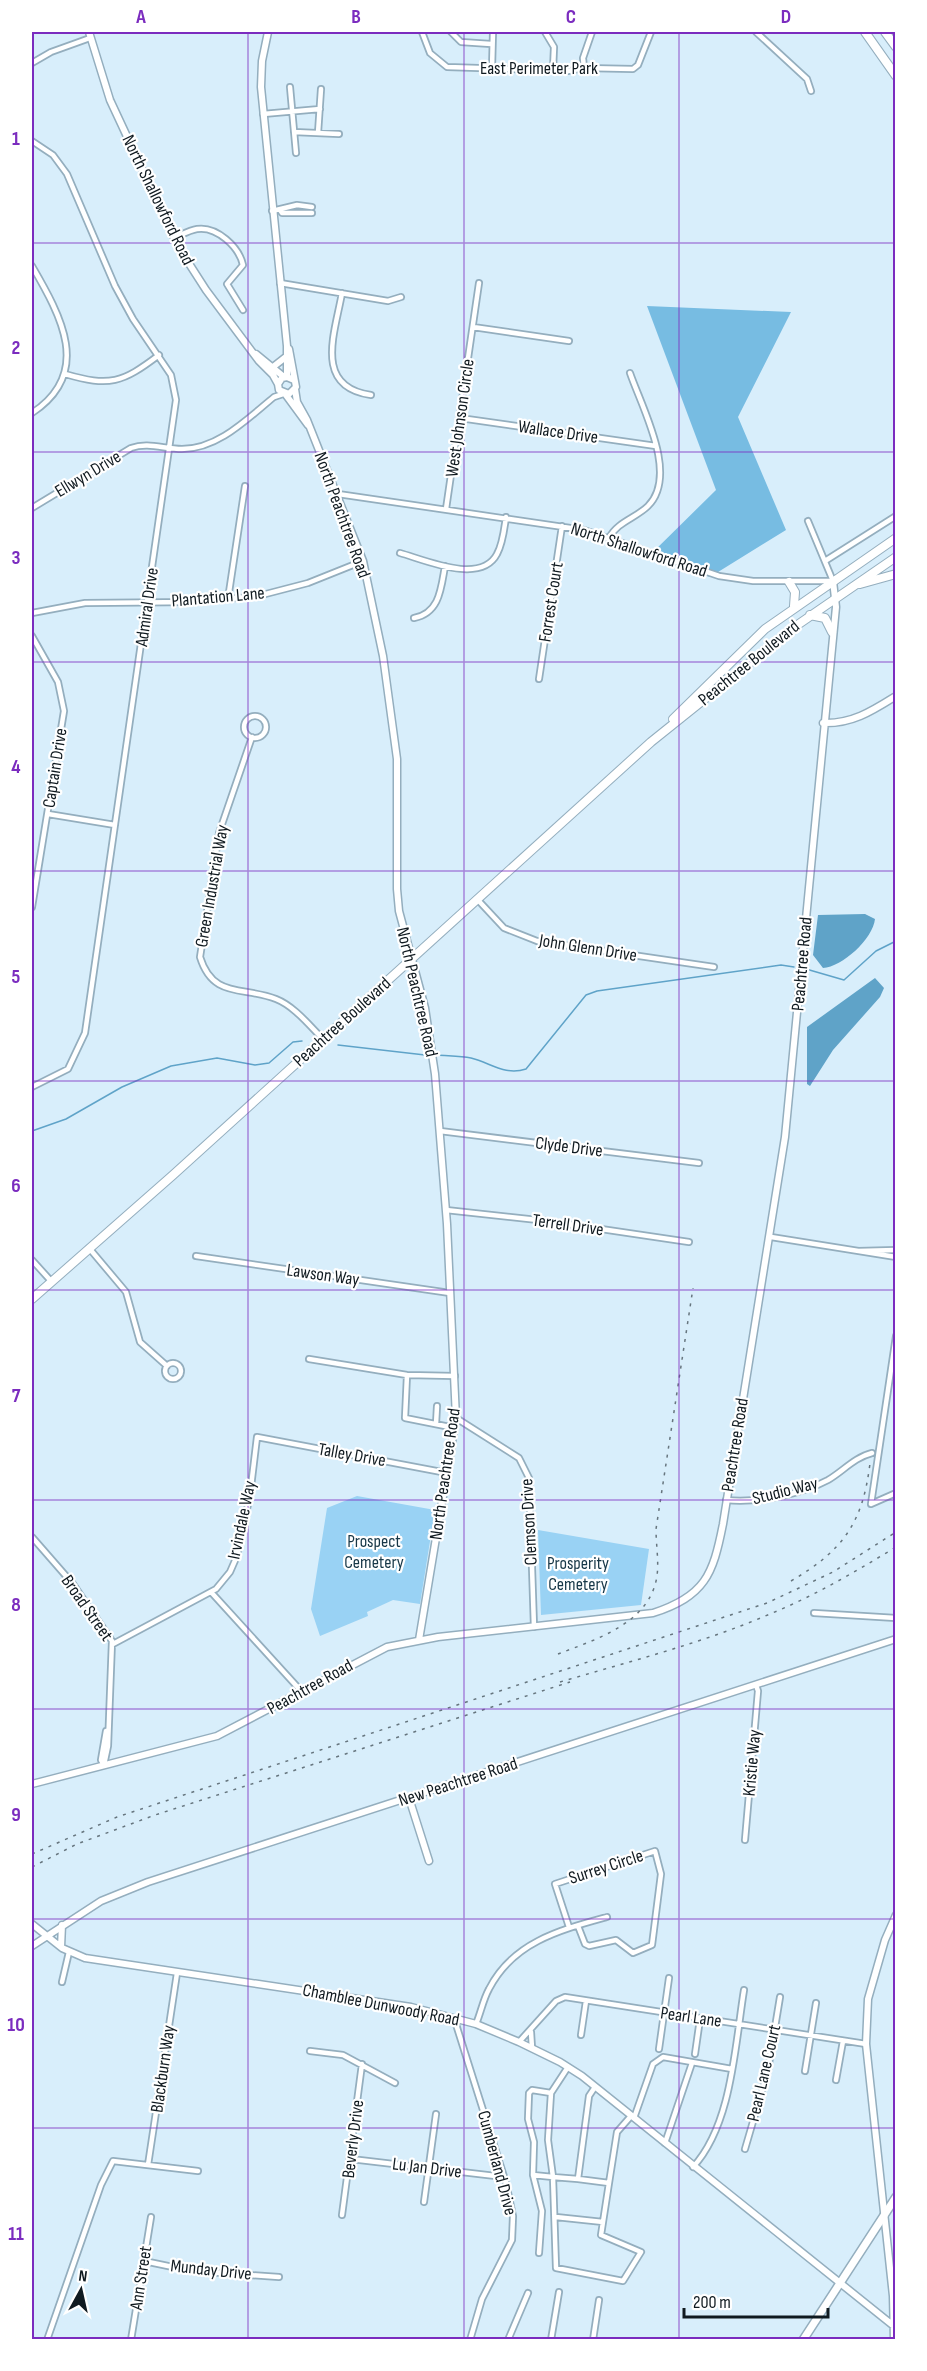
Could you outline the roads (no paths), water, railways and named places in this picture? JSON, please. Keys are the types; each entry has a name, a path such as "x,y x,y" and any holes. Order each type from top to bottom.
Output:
{"highway":[{"path":"865,32 896,76"},
{"path":"885,32 896,47"},
{"name":"Peachtree Boulevard","path":"651,742 737,655 794,606 896,538"},
{"name":"Peachtree Boulevard","path":"32,1299 173,1175 651,742 810,615 896,557"},
{"path":"850,587 896,574"},
{"path":"789,582 795,592 794,606"},
{"path":"810,615 825,618 832,632"}],"main road":[{"path":"803,2340 896,2197"}],"street":[{"name":"North Peachtree Road","path":"268,32 262,61 263,114 289,378"},
{"name":"East Perimeter Park","path":"422,32 430,53 440,63 447,66 554,70 636,67 651,32"},
{"path":"451,32 461,42 491,44"},
{"path":"492,68 493,32"},
{"path":"545,32 554,47 554,70"},
{"path":"584,68 583,57 592,32"},
{"path":"756,32 807,78 811,91"},
{"path":"32,63 89,35"},
{"name":"North Shallowford Road","path":"89,35 110,100 174,238 194,273 278,386"},
{"path":"290,87 296,153"},
{"path":"318,134 321,89"},
{"path":"263,114 320,109"},
{"path":"294,132 339,134"},
{"name":"Admiral Drive","path":"32,141 53,155 63,167 115,286 133,319 171,375 175,388 176,407 89,1014 82,1045 68,1069 32,1087"},
{"path":"272,211 297,205 312,210 282,213 280,210"},
{"path":"174,238 203,229 214,232 230,243 243,265 226,284 243,310"},
{"path":"32,266 66,339 68,350 65,374 53,396 32,413"},
{"name":"West Johnson Circle","path":"446,509 479,283"},
{"path":"280,284 388,301 401,297"},
{"path":"342,293 332,365 341,383 348,388 371,395"},
{"path":"472,327 569,341"},
{"name":"North Peachtree Road","path":"287,346 289,378 295,389 297,402 338,494 363,561 383,657 395,740 399,791 397,889 404,935 425,1008 432,1048 446,1210 456,1418 419,1640"},
{"name":"North Shallowford Road","path":"255,354 289,378"},
{"path":"65,374 93,382 116,381 137,372 159,355"},
{"path":"273,366 287,357"},
{"path":"609,538 613,530 647,507 659,490 662,476 656,446 630,373"},
{"path":"274,397 278,386 289,378"},
{"name":"North Peachtree Road","path":"278,386 308,425"},
{"path":"285,394 295,389"},
{"name":"Ellwyn Drive","path":"32,508 139,445 201,448 215,442 274,397 285,394"},
{"name":"Wallace Drive","path":"460,418 656,446"},
{"path":"228,599 245,486"},
{"name":"North Shallowford Road","path":"338,494 562,526 609,538 704,572 753,581 833,580"},
{"path":"825,561 896,516"},
{"path":"400,554 445,566 477,570 489,565 501,543 506,517"},
{"path":"808,521 833,580"},
{"name":"Forrest Court","path":"539,679 562,526"},
{"name":"Plantation Lane","path":"32,613 85,603 228,599 279,592 363,561"},
{"path":"414,618 426,616 438,601 445,566"},
{"name":"Peachtree Road","path":"32,1784 217,1736 375,1652 419,1640 653,1613 686,1600 704,1584 711,1572 717,1553 771,1237 788,1107 836,596 833,580"},
{"name":"Captain Drive","path":"32,636 58,682 64,711 32,907"},
{"path":"823,723 839,723 853,719 875,710 896,696"},
{"name":"Green Industrial Way","path":"257,716 263,719 266,729 262,735 252,737 245,730 245,723 250,717 257,716"},
{"name":"Green Industrial Way","path":"252,737 219,832 200,957 205,972 218,985 277,999 295,1011 322,1038"},
{"path":"48,814 115,825"},
{"name":"John Glenn Drive","path":"477,898 504,928 537,941 714,967"},
{"name":"Clyde Drive","path":"440,1131 699,1163"},
{"name":"Terrell Drive","path":"446,1210 547,1221 689,1242"},
{"path":"771,1237 896,1257"},
{"path":"89,1248 126,1292 140,1342 167,1366"},
{"path":"858,1251 896,1251"},
{"name":"Lawson Way","path":"196,1256 450,1293"},
{"path":"32,1260 51,1281"},
{"path":"896,1336 893,1376 872,1504 896,1493"},
{"path":"309,1359 407,1375 455,1376"},
{"path":"407,1375 405,1418 455,1428"},
{"path":"436,1424 437,1406"},
{"name":"Clemson Drive","path":"456,1418 519,1458 529,1478 534,1627"},
{"name":"Talley Drive","path":"257,1437 447,1473"},
{"name":"Irvindale Way","path":"113,1644 211,1592 230,1572 237,1556 250,1495 257,1437"},
{"name":"Studio Way","path":"726,1500 742,1502 807,1489 827,1480 872,1453"},
{"name":"Broad Street","path":"32,1538 73,1584 113,1644 107,1726 103,1745 104,1765"},
{"path":"211,1592 302,1692"},
{"path":"814,1613 896,1618"},
{"name":"New Peachtree Road","path":"32,1946 62,1924 101,1901 148,1882 896,1639"},
{"name":"Kristie Way","path":"745,1840 758,1691 756,1685"},
{"path":"410,1798 429,1861"},
{"name":"Surrey Circle","path":"569,1928 555,1884 655,1851 661,1874 652,1945 633,1953 616,1940 589,1946 585,1944 578,1926"},
{"path":"894,2340 894,2299 883,2217 866,2044 868,1999 885,1940 896,1915"},
{"path":"476,2024 488,1991 509,1959 529,1944 569,1928 607,1917"},
{"name":"Chamblee Dunwoody Road","path":"32,1924 69,1952 97,1961 359,1998 453,2017 476,2024 532,2048 568,2067 595,2086 895,2327"},
{"path":"62,1924 60,1931 62,1948"},
{"path":"62,1982 69,1952"},
{"name":"Blackburn Way","path":"148,2165 177,1973"},
{"path":"659,2049 669,1978"},
{"path":"693,2167 708,2150 730,2084 744,1990"},
{"name":"Pearl Lane Court","path":"745,2149 768,2070 780,1996"},
{"name":"Pearl Lane","path":"519,2042 531,2032 556,2001 565,1998 866,2044"},
{"path":"581,2035 586,2001"},
{"path":"806,2071 816,2003"},
{"name":"Cumberland Drive","path":"453,2017 504,2176 513,2216 512,2240 482,2299 470,2340"},
{"path":"695,2054 700,2019"},
{"path":"531,2032 532,2048"},
{"path":"836,2080 843,2041"},
{"path":"310,2051 343,2055 395,2083"},
{"path":"568,2067 550,2093 548,2140 553,2176 556,2268 623,2282 641,2252 601,2235 617,2132 633,2117 653,2064 658,2059 732,2069"},
{"path":"665,2144 692,2063"},
{"name":"Beverly Drive","path":"342,2215 362,2064"},
{"path":"578,2179 589,2096 595,2086"},
{"path":"539,2253 542,2211 533,2175 534,2142 528,2103 529,2093 536,2091 550,2093"},
{"path":"424,2202 436,2114"},
{"name":"Lu Jan Drive","path":"351,2159 504,2176"},
{"path":"47,2340 101,2185 113,2161 198,2171"},
{"path":"533,2175 609,2183"},
{"name":"Ann Street","path":"131,2340 151,2217"},
{"path":"555,2217 603,2222"},
{"name":"Munday Drive","path":"144,2261 192,2271 279,2277"},
{"path":"551,2340 559,2292"},
{"path":"508,2340 528,2293"},
{"path":"593,2340 599,2300"}],"waterway":[{"path":"806,969 844,980 876,951 896,941"},
{"path":"437,1055 471,1058 505,1070 518,1071 526,1069 586,995 597,991 781,965 794,967"},
{"path":"32,1131 66,1119 122,1087 171,1066 217,1058 255,1065 269,1063 293,1042 302,1041"},
{"path":"338,1045 425,1055"}],"railway":[{"path":"558,1654 620,1627 644,1606 652,1592 658,1570 656,1529 693,1288"},
{"path":"791,1581 825,1558 848,1532 862,1502 870,1463"},
{"path":"32,1854 117,1817 767,1603 833,1572 896,1532"},
{"path":"560,1682 666,1651 745,1624 818,1591 896,1547"},
{"path":"32,1867 77,1844 155,1815 570,1682"}],"park label":[{"name":"Prospect Cemetery","path":"374,1551"},
{"name":"Prosperity Cemetery","path":"578,1573"}]}
